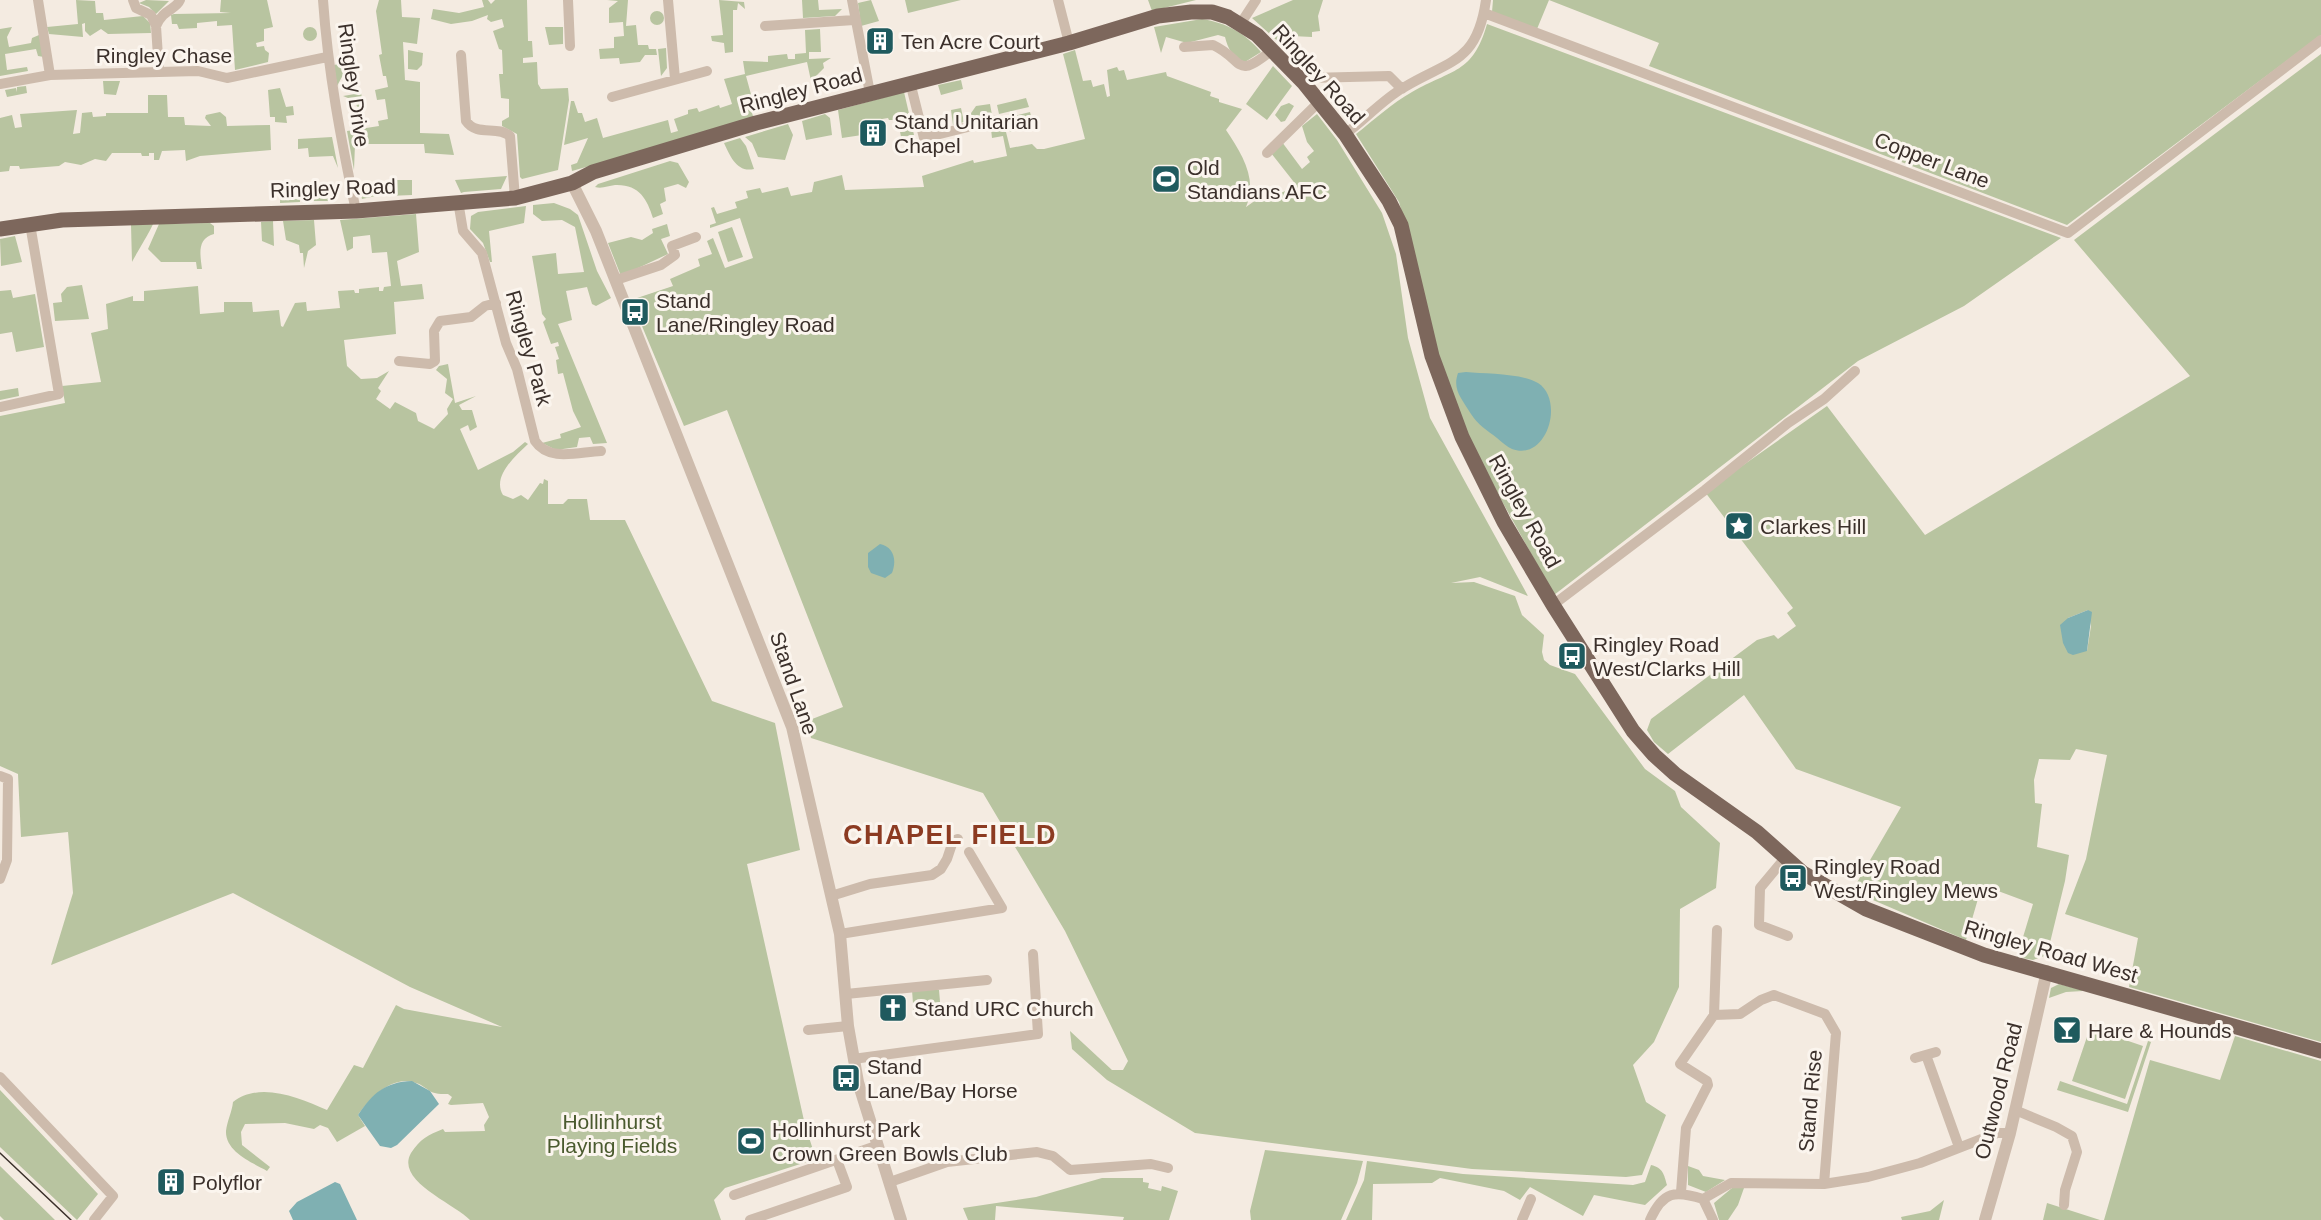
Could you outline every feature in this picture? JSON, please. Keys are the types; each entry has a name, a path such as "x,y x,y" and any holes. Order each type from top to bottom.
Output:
{"main road":[{"name":"Ringley Road","path":"0,230 30,224 188,215 356,211 514,198 572,183 593,172 756,123 1069,43 1158,16 1212,12 1241,23 1272,50 1304,83 1345,134 1389,201 1401,225 1432,356 1462,437 1504,522 1553,605 1633,731 1675,774 1757,832 1785,858"},
{"name":"Ringley Road West","path":"1785,858 1813,880 1866,909 1961,947 2321,1051"}],"street":[{"path":"39,0 50,75"},
{"path":"133,0 136,8 151,15 156,26 159,72"},
{"path":"156,26 160,16 177,7 180,0"},
{"name":"Ringley Drive","path":"323,0 327,57 356,211"},
{"path":"568,0 570,46"},
{"path":"668,0 675,79"},
{"path":"852,0 854,20 870,93"},
{"path":"1058,0 1069,43"},
{"path":"1241,23 1256,0"},
{"path":"1345,134 1402,88 1457,61 1472,44 1484,13 1485,0"},
{"name":"Copper Lane","path":"1484,13 2068,233 2321,40"},
{"path":"765,26 854,20"},
{"path":"1184,47 1213,45 1232,61 1246,67 1253,66 1272,50"},
{"path":"461,55 466,121 475,129 505,132 510,136 514,198"},
{"name":"Ringley Chase","path":"0,84 50,75 159,72 198,71 227,78 327,57"},
{"path":"617,93 707,71"},
{"path":"1304,83 1309,78 1389,76 1402,88"},
{"path":"910,82 924,138 996,120"},
{"path":"1267,153 1320,102"},
{"name":"Stand Lane","path":"572,183 596,231 616,280 792,726 840,934 853,1059 876,1146 901,1220"},
{"name":"Ringley Park","path":"458,201 463,231 482,253 506,343 518,369 535,441 540,448 552,455 586,447 601,451"},
{"path":"0,407 59,394 30,224"},
{"path":"616,280 661,265 675,255 672,246 696,237"},
{"path":"399,361 430,364 435,361 434,331 440,321 471,317 485,306 496,303"},
{"path":"1553,605 1705,490 1788,423 1824,399 1855,371"},
{"path":"0,776 8,779 7,860 0,879"},
{"path":"831,896 870,884 932,875 941,869 953,841 958,839"},
{"path":"840,934 1002,908 969,852"},
{"path":"1785,858 1760,888 1759,925 1788,936"},
{"path":"1681,1192 1686,1128 1708,1085 1707,1081 1678,1068 1714,1015 1719,935"},
{"path":"853,1059 1038,1034 1033,954"},
{"name":"Outwood Road","path":"1985,1220 2010,1133 2047,971"},
{"path":"846,994 987,980"},
{"name":"Stand Rise","path":"1714,1015 1740,1014 1761,1000 1774,995 1825,1014 1836,1034 1824,1184"},
{"path":"808,1030 848,1026"},
{"path":"1915,1058 1931,1053 1959,1147"},
{"path":"0,1077 113,1196 95,1218"},
{"path":"2015,1110 2072,1136 2078,1152 2065,1190 2064,1205"},
{"path":"1703,1199 1731,1183 1824,1184 1893,1171 1997,1133 2010,1133"},
{"path":"734,1195 876,1146"},
{"path":"890,1182 947,1162 1037,1152 1053,1156 1070,1170 1151,1164 1168,1168"},
{"path":"750,1220 847,1187 837,1160"},
{"path":"1650,1220 1658,1203 1681,1192 1703,1199 1713,1220"},
{"path":"1522,1220 1531,1199"}],"green space":[{"path":"76,0 95,1 96,13 103,13 104,20 143,16 150,23 151,33 108,34 101,29 90,36 85,31 85,23 82,24 83,37 49,34 47,27 78,24"},
{"path":"146,0 169,1 156,14 149,7 139,3"},
{"path":"221,0 267,0 273,27 264,29 264,41 256,43 257,47 264,46 269,53 268,62 235,70 232,25 217,26 217,21 197,23 197,28 179,29 177,24 172,24 171,15 174,14 231,13 220,12"},
{"path":"379,0 401,0 402,17 420,18 417,44 403,42 405,80 420,82 420,133 449,134 454,155 425,153 424,144 355,144 354,170 347,131 379,126 378,121 388,119 385,99 377,100 375,90 388,87 386,76 383,76 379,55 382,54 376,11"},
{"path":"482,0 488,0 491,4 495,0 527,0 528,41 532,41 533,57 523,58 523,63 537,62 538,84 541,89 568,88 569,100 558,170 522,179 520,177 517,134 502,126 502,121 509,117 509,99 501,98 499,74 503,74 502,50 499,49 493,31 504,27 502,19 491,22 487,19 488,15 472,21 451,24 431,19 433,9 459,13 484,7"},
{"path":"607,0 628,0 626,26 636,25 638,45 648,45 649,49 656,49 657,55 645,55 640,62 620,64 619,58 600,59 599,49 614,48 614,37 624,36 623,22 609,23 609,8 618,1"},
{"path":"719,0 744,2 745,9 738,3 737,10 733,10 733,52 725,53 724,43 712,41 711,36 723,35"},
{"path":"802,0 818,0 819,10 842,9 835,16 803,18"},
{"path":"871,0 879,21 861,26 858,3"},
{"path":"905,0 961,0 908,13"},
{"path":"1148,0 1196,0 1152,11"},
{"path":"1293,0 1323,0 1318,16 1320,31 1312,32 1312,37 1292,36 1291,53 1252,18"},
{"path":"1493,0 1549,0 1537,29 1492,12"},
{"path":"1549,0 2321,0 2321,35 2067,225 1649,66 1659,43"},
{"path":"657,11 662,13 664,18 662,23 657,25 652,23 650,18 652,13"},
{"path":"1202,19 1220,23 1235,30 1249,39 1261,52 1245,62 1231,52 1225,37 1218,35 1187,43 1166,37 1161,53 1154,27"},
{"path":"1487,24 2061,238 1964,306 1858,361 1554,595 1472,447 1437,357 1417,266 1399,202 1356,134 1405,96 1450,74 1468,61 1475,52"},
{"path":"12,27 7,37 9,47 31,43 32,38 39,35 44,57 38,56 36,49 5,54 7,70 27,67 28,71 0,76 0,29"},
{"path":"310,27 315,29 317,34 315,39 310,41 305,39 303,34 305,29"},
{"path":"545,27 563,27 563,44 549,45"},
{"path":"820,29 821,52 809,52 809,59 831,58 823,63 824,68 811,81 807,62 746,76 755,109 751,110 754,119 572,171 571,165 577,163 588,138 564,145 571,101 574,101 578,113 582,113 585,122 597,118 603,138 668,120 671,133 678,131 674,119 688,114 688,110 697,108 699,112 719,105 720,108 732,104 724,79 745,74 743,61 768,62 768,56 787,54 788,59 795,59 795,54 806,53 805,30"},
{"path":"666,48 667,68 661,76 658,49"},
{"path":"408,50 423,53 422,65 417,70 408,69"},
{"path":"1075,50 1083,81 1091,80 1093,87 1104,84 1107,97 1110,96 1107,70 1117,67 1119,71 1124,70 1127,80 1166,72 1167,76 1211,92 1210,96 1219,99 1219,102 1242,109 1226,130 1247,167 1250,187 1246,207 1263,195 1269,198 1297,186 1271,153 1282,142 1302,169 1310,162 1307,157 1314,151 1307,142 1302,126 1317,114 1337,140 1382,213 1396,254 1408,338 1430,418 1528,596 1480,577 1451,583 1474,582 1515,596 1522,615 1544,635 1542,652 1544,660 1550,665 1575,674 1645,769 1675,791 1681,807 1720,843 1716,888 1680,909 1679,987 1654,1042 1633,1065 1646,1102 1666,1115 1642,1175 1626,1177 1472,1169 1195,1133 1107,1080 1072,1049 1070,1031 1112,1070 1123,1070 1128,1061 1065,931 983,793 811,738 807,721 843,707 727,410 684,426 631,300 673,286 670,279 700,266 698,259 712,254 707,241 713,238 725,268 753,258 740,218 710,228 710,225 716,223 711,208 714,207 717,214 737,208 735,202 748,198 746,191 760,188 762,193 788,187 791,196 812,192 814,182 842,175 845,190 924,187 922,176 973,160 974,163 1007,156 1003,136 992,138 991,129 1001,127 1006,132 1010,148 1032,144 1037,149 1044,149 1085,139 1063,54"},
{"path":"2321,54 2321,1042 2129,987 2138,938 2065,914 2086,859 2107,755 2076,749 2070,760 2039,759 2034,780 2035,803 2042,804 2037,847 2069,855 2047,955 2033,960 2017,957 2033,904 1982,885 1966,940 1852,891 1901,807 1796,769 1744,695 1668,754 1654,742 1647,730 1651,719 1757,640 1774,635 1778,639 1796,626 1787,613 1793,608 1705,492 1827,406 1925,535 2190,376 2074,240","holes":["2088,610 2091,626 2087,651 2068,618"]},
{"path":"354,60 356,70 344,73 337,86 334,65"},
{"path":"1273,66 1292,86 1267,120 1246,104"},
{"path":"961,80 963,89 941,95 938,85"},
{"path":"103,81 120,81 116,95 104,94"},
{"path":"26,86 27,93 7,97 5,90 16,88 17,92 17,87"},
{"path":"280,88 286,107 293,106 294,115 286,116 287,123 275,122 275,117 270,117 268,90"},
{"path":"904,92 914,135 901,137 898,120 888,118 864,122 859,126 862,135 842,138 838,110"},
{"path":"361,93 364,109 361,112 353,100 343,96"},
{"path":"148,95 167,95 168,117 184,117 185,125 211,126 205,118 206,115 220,112 226,117 227,126 270,125 271,150 200,156 186,161 185,150 162,151 159,160 154,160 154,153 142,156 141,153 112,153 106,161 95,159 81,165 65,162 59,166 20,169 19,166 10,166 9,171 0,172 0,118 12,115 15,128 22,127 20,114 77,110 73,134 80,133 82,113 92,112 93,117 106,116 106,113 148,113"},
{"path":"1026,98 1029,107 999,114 997,105"},
{"path":"1289,103 1294,106 1285,121 1281,122 1275,115 1281,106"},
{"path":"990,104 992,115 970,120 969,116 976,106"},
{"path":"961,108 964,122 953,125 951,110"},
{"path":"1030,112 1034,128 1010,132 1006,118"},
{"path":"825,114 830,118 832,135 806,140 802,121"},
{"path":"945,119 947,126 930,131 925,124"},
{"path":"788,124 793,135 785,160 758,157 752,143 745,137"},
{"path":"332,137 338,168 333,156 309,157 308,148 298,149 298,139"},
{"path":"740,138 746,146 754,169 748,170 739,166 724,143"},
{"path":"670,161 678,163 689,182 686,188 678,184 664,188 666,201 660,204 663,214 653,218 645,199 636,190 623,185 595,187 598,184"},
{"path":"507,176 501,189 461,193 455,180"},
{"path":"389,180 412,180 412,195 388,196 382,185 389,184"},
{"path":"357,182 371,188 377,187 380,195 362,199"},
{"path":"299,184 300,202 280,203 281,187"},
{"path":"331,188 332,201 311,201 311,189"},
{"path":"554,203 578,215 597,271 611,298 596,306 592,304 587,287 566,291 572,320 558,324 607,443 593,444 590,437 579,438 577,447 556,450 542,443 561,438 560,434 581,427 573,411 563,373 558,374 556,360 559,359 555,347 559,346 558,342 551,344 543,322 546,319 542,314 532,256 556,253 558,274 584,272 575,227 562,220 542,221 533,214 533,205"},
{"path":"526,206 524,223 489,231 492,262 490,262 483,243 470,229 471,216 478,212"},
{"name":"Hollinhurst Playing Fields","path":"416,214 419,252 397,261 401,286 422,284 424,299 394,302 396,334 344,340 347,366 361,379 377,378 389,371 378,388 381,391 376,399 390,409 395,402 416,413 418,421 434,429 448,414 447,409 453,399 445,393 447,379 436,370 439,366 448,364 455,403 476,396 459,405 462,410 472,410 477,427 470,431 468,425 460,429 478,470 513,452 525,442 528,444 502,474 500,488 503,495 513,499 521,495 528,500 540,483 543,484 544,479 548,481 548,504 563,504 568,499 587,499 590,520 625,520 712,701 775,723 800,850 747,864 805,1125 816,1159 725,1188 714,1200 721,1220 470,1220 418,1182 411,1173 408,1163 414,1148 429,1136 443,1129 445,1132 485,1131 484,1125 489,1117 483,1103 451,1105 448,1104 452,1097 448,1094 432,1092 413,1082 397,1082 381,1090 358,1115 365,1126 337,1142 328,1128 320,1125 314,1129 285,1123 245,1124 241,1132 242,1145 270,1167 267,1171 241,1156 230,1145 227,1138 226,1131 233,1102 244,1096 267,1092 292,1097 327,1110 354,1065 363,1068 396,1005 404,1009 502,1027 410,987 233,893 51,965 73,893 68,832 21,837 18,774 0,766 0,416 65,403 62,386 101,382 91,333 108,329 106,304 133,296 133,301 144,301 144,291 198,286 200,314 224,312 224,302 252,302 253,312 279,310 283,327 295,303 306,302 307,311 340,308 338,291 354,290 355,293 359,293 359,289 379,287 379,291 383,291 384,287 391,286 387,252 372,253 370,235 353,237 353,248 347,251 340,220"},
{"path":"314,220 316,245 308,251 304,268 303,253 300,253 299,245 286,240 283,221"},
{"path":"273,221 274,246 262,241 261,222"},
{"path":"210,223 214,226 214,234 202,243 200,252 202,269 197,269 196,262 161,262 148,249 159,224"},
{"path":"153,224 149,232 132,262 131,225"},
{"path":"667,224 670,236 661,239 668,254 621,276 608,243 631,237 642,240 653,233 652,229"},
{"path":"732,227 743,257 728,262 718,232"},
{"path":"15,236 22,262 1,266 0,239"},
{"path":"82,285 89,319 55,321 53,303 62,302 61,294 67,287"},
{"path":"11,290 13,298 35,294 44,347 16,352 12,332 0,334 0,291"},
{"path":"18,388 19,396 0,400 0,391"},
{"path":"2059,984 2083,991 2066,992 2049,998 2051,988"},
{"path":"912,990 939,990 941,1013 914,1017"},
{"path":"2090,1028 2143,1046 2125,1099 2072,1081"},
{"path":"2235,1036 2321,1061 2321,1220 2104,1220 2150,1060 2220,1080"},
{"path":"2148,1041 2151,1042 2128,1112 2057,1090 2060,1081 2127,1104"},
{"path":"0,1090 98,1194 77,1220 0,1147"},
{"path":"1265,1150 1363,1161 1357,1183 1341,1220 1251,1220 1250,1211"},
{"path":"1367,1161 1463,1174 1633,1185 1645,1182 1651,1165 1662,1172 1667,1185 1645,1205 1594,1195 1583,1216 1530,1187 1520,1200 1504,1191 1440,1178 1432,1183 1373,1184 1372,1220 1346,1220 1364,1180"},
{"path":"0,1166 55,1220 4,1220 0,1216"},
{"path":"1688,1166 1699,1170 1703,1176 1725,1180 1706,1192 1688,1185"},
{"path":"1102,1178 1143,1178 1143,1182 1149,1183 1148,1188 1161,1191 1162,1186 1178,1191 1169,1220 1123,1220 1124,1217 996,1206 995,1220 968,1220 963,1208 1036,1197"},
{"path":"1732,1188 1744,1188 1738,1205 1728,1220 1719,1220 1714,1203"},
{"path":"1944,1200 1939,1220 1902,1220 1901,1217 1930,1211"},
{"path":"2047,1203 2100,1220 2043,1220"}],"water":[{"path":"1458,373 1531,380 1546,391 1551,415 1543,438 1535,447 1524,451 1512,449 1473,418 1461,399 1456,384"},
{"path":"880,544 891,551 894,559 892,573 885,578 871,573 868,567 868,553"},
{"path":"2088,610 2092,612 2087,651 2073,655 2068,653 2063,643 2060,625 2068,618"},
{"path":"412,1081 430,1091 439,1104 397,1145 391,1148 380,1146 358,1115 380,1090 394,1084"},
{"path":"335,1182 340,1184 357,1220 293,1220 289,1211 297,1202"}],"tram line":[{"path":"0,1153 71,1220"}],"place":[{"name":"Ten Acre Court","path":"880,41"},
{"name":"Stand Unitarian Chapel","path":"873,133"},
{"name":"Old Standians AFC","path":"1166,179"},
{"name":"Stand Lane/Ringley Road","path":"635,312"},
{"name":"Clarkes Hill","path":"1739,526"},
{"name":"Ringley Road West/Clarks Hill","path":"1572,656"},
{"name":"Ringley Road West/Ringley Mews","path":"1793,878"},
{"name":"Stand URC Church","path":"893,1008"},
{"name":"Hare & Hounds","path":"2067,1030"},
{"name":"Stand Lane/Bay Horse","path":"846,1078"},
{"name":"Hollinhurst Park Crown Green Bowls Club","path":"751,1141"},
{"name":"Polyflor","path":"171,1182"}],"district":[{"name":"CHAPEL FIELD","path":"950,835"}]}
